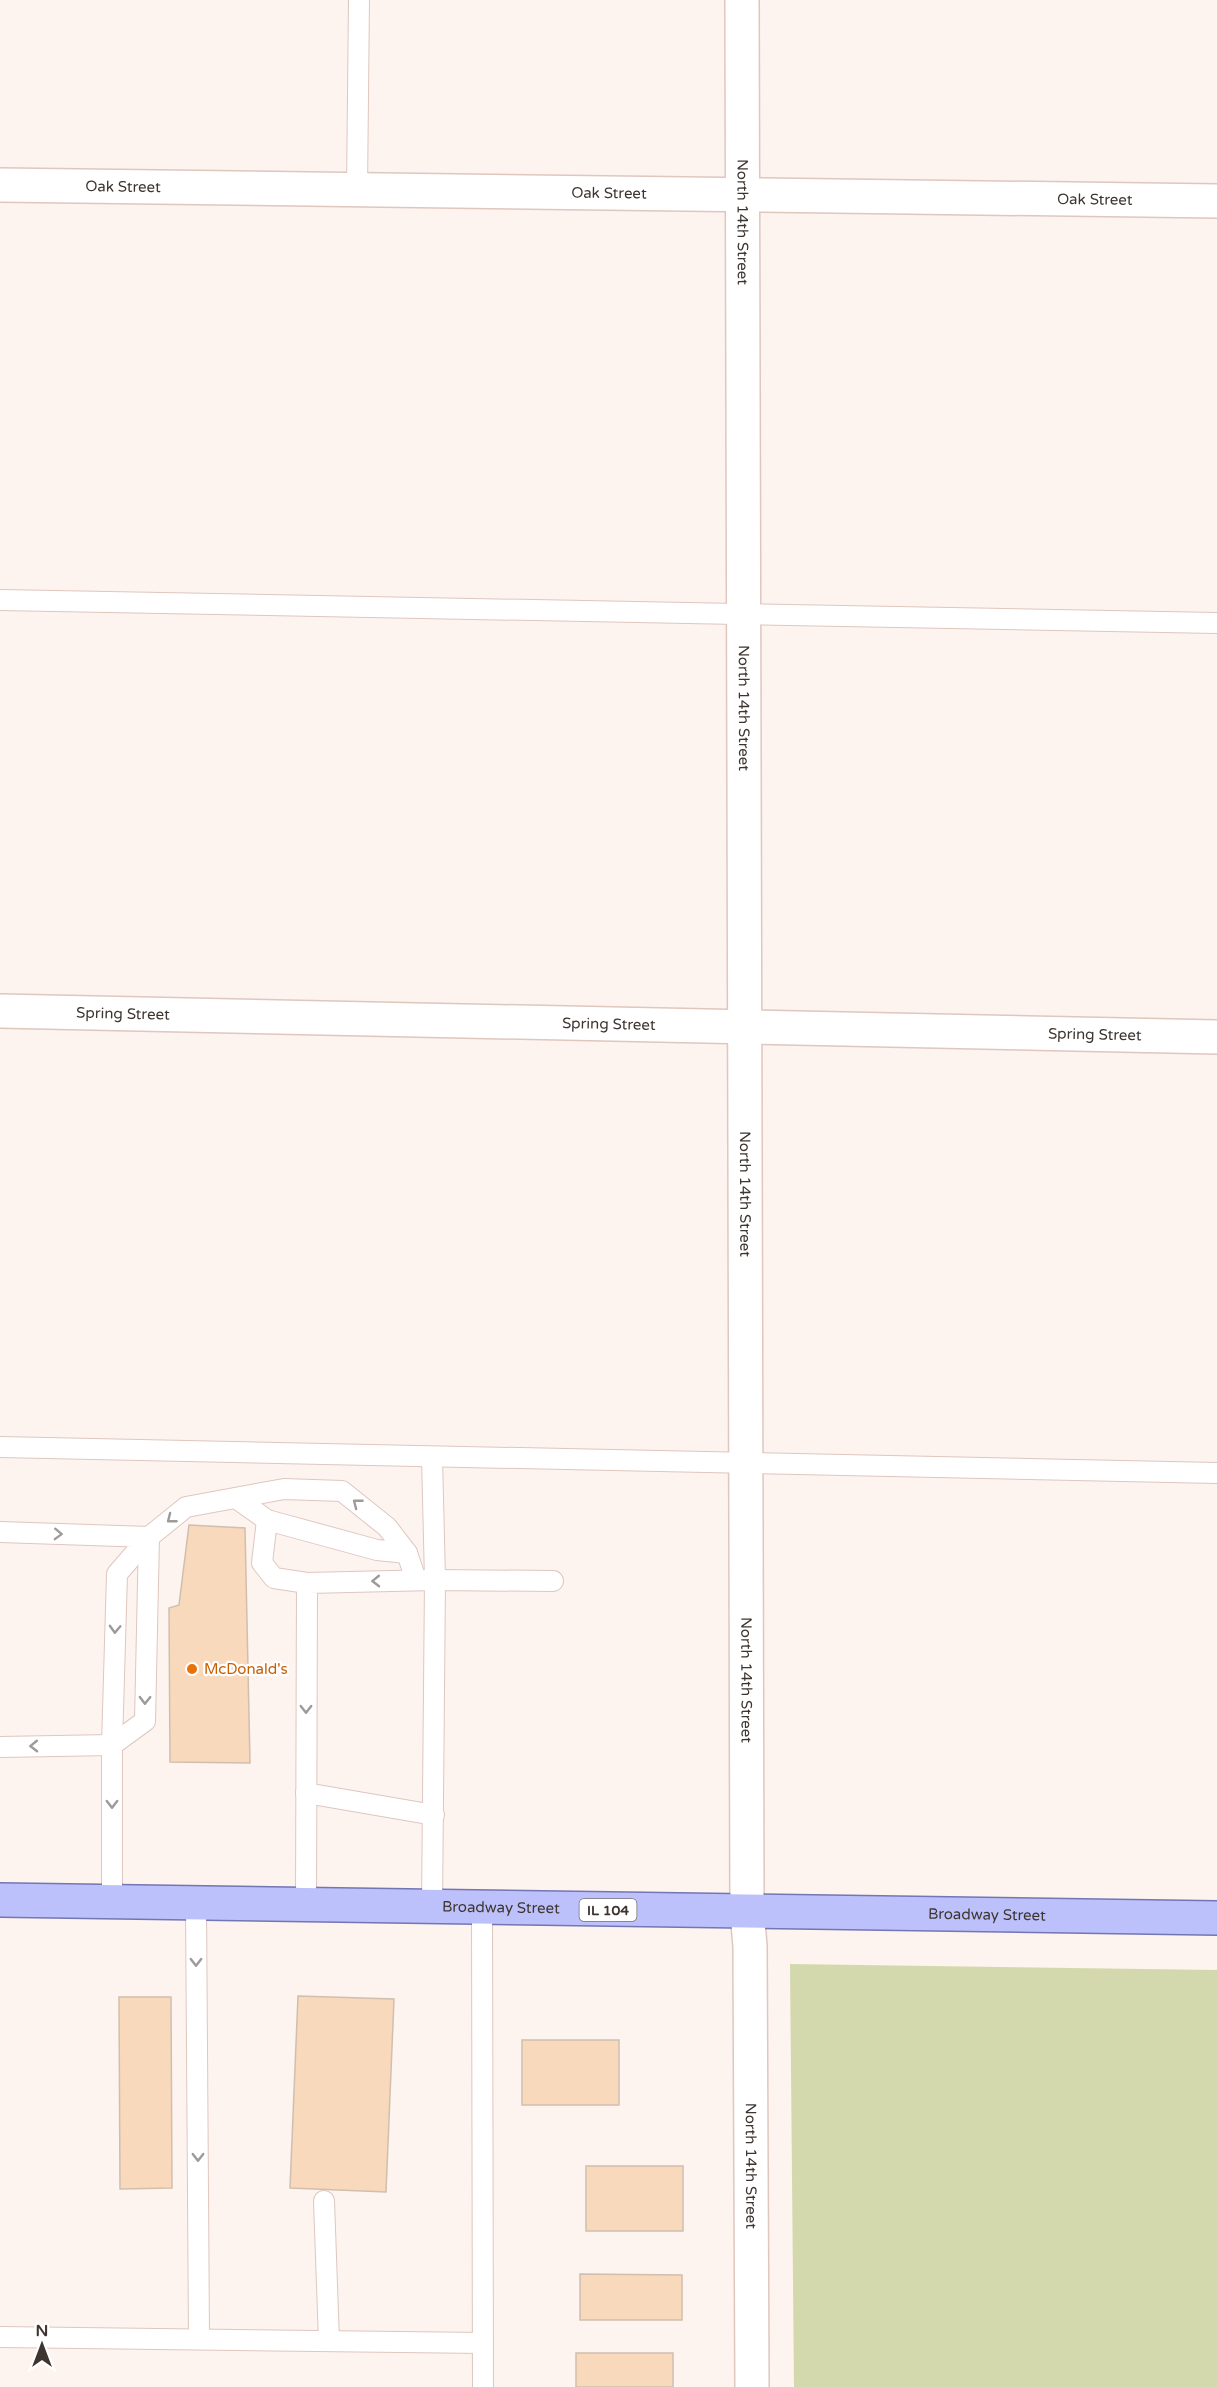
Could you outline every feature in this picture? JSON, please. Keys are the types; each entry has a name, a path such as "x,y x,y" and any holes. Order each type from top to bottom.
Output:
{"main road":[{"name":"Broadway Street","path":"0,1900 1217,1918"}],"street":[{"name":"North 14th Street","path":"742,0 747,1912 750,1946 752,2387"},
{"name":"Oak Street","path":"0,185 1217,201"},
{"name":"Spring Street","path":"0,1011 1217,1037"}],"lane":[{"path":"357,190 358,0"},
{"path":"0,600 1217,623"},
{"path":"0,1447 1217,1473"},
{"path":"432,1457 425,1580 434,1815 432,1908"},
{"path":"112,1902 112,1745 117,1574 149,1537 186,1507 285,1489 342,1491 387,1527 425,1580"},
{"path":"236,1498 267,1520 377,1550 407,1553"},
{"path":"267,1520 262,1563 274,1578 307,1583 425,1580 553,1581"},
{"path":"0,1532 149,1537"},
{"path":"0,1747 112,1745 145,1721 149,1537"},
{"path":"306,1906 307,1583"},
{"path":"306,1793 434,1815"},
{"path":"196,1904 199,2339"},
{"path":"482,1908 483,2387"},
{"path":"324,2201 329,2341"},
{"path":"0,2337 483,2343"}],"green space":[{"path":"790,1964 1217,1970 1217,2387 794,2387"}],"building":[{"path":"189,1525 245,1528 250,1763 170,1762 169,1608 179,1605"},
{"path":"298,1996 394,1999 386,2192 290,2188"},
{"path":"119,1997 171,1997 172,2188 120,2189"},
{"path":"522,2040 619,2040 619,2105 522,2105"},
{"path":"586,2166 683,2166 683,2231 586,2231"},
{"path":"580,2274 682,2275 682,2320 580,2320"},
{"path":"576,2353 673,2353 673,2387 576,2387"}],"place":[{"name":"McDonald's","path":"192,1669"}]}
